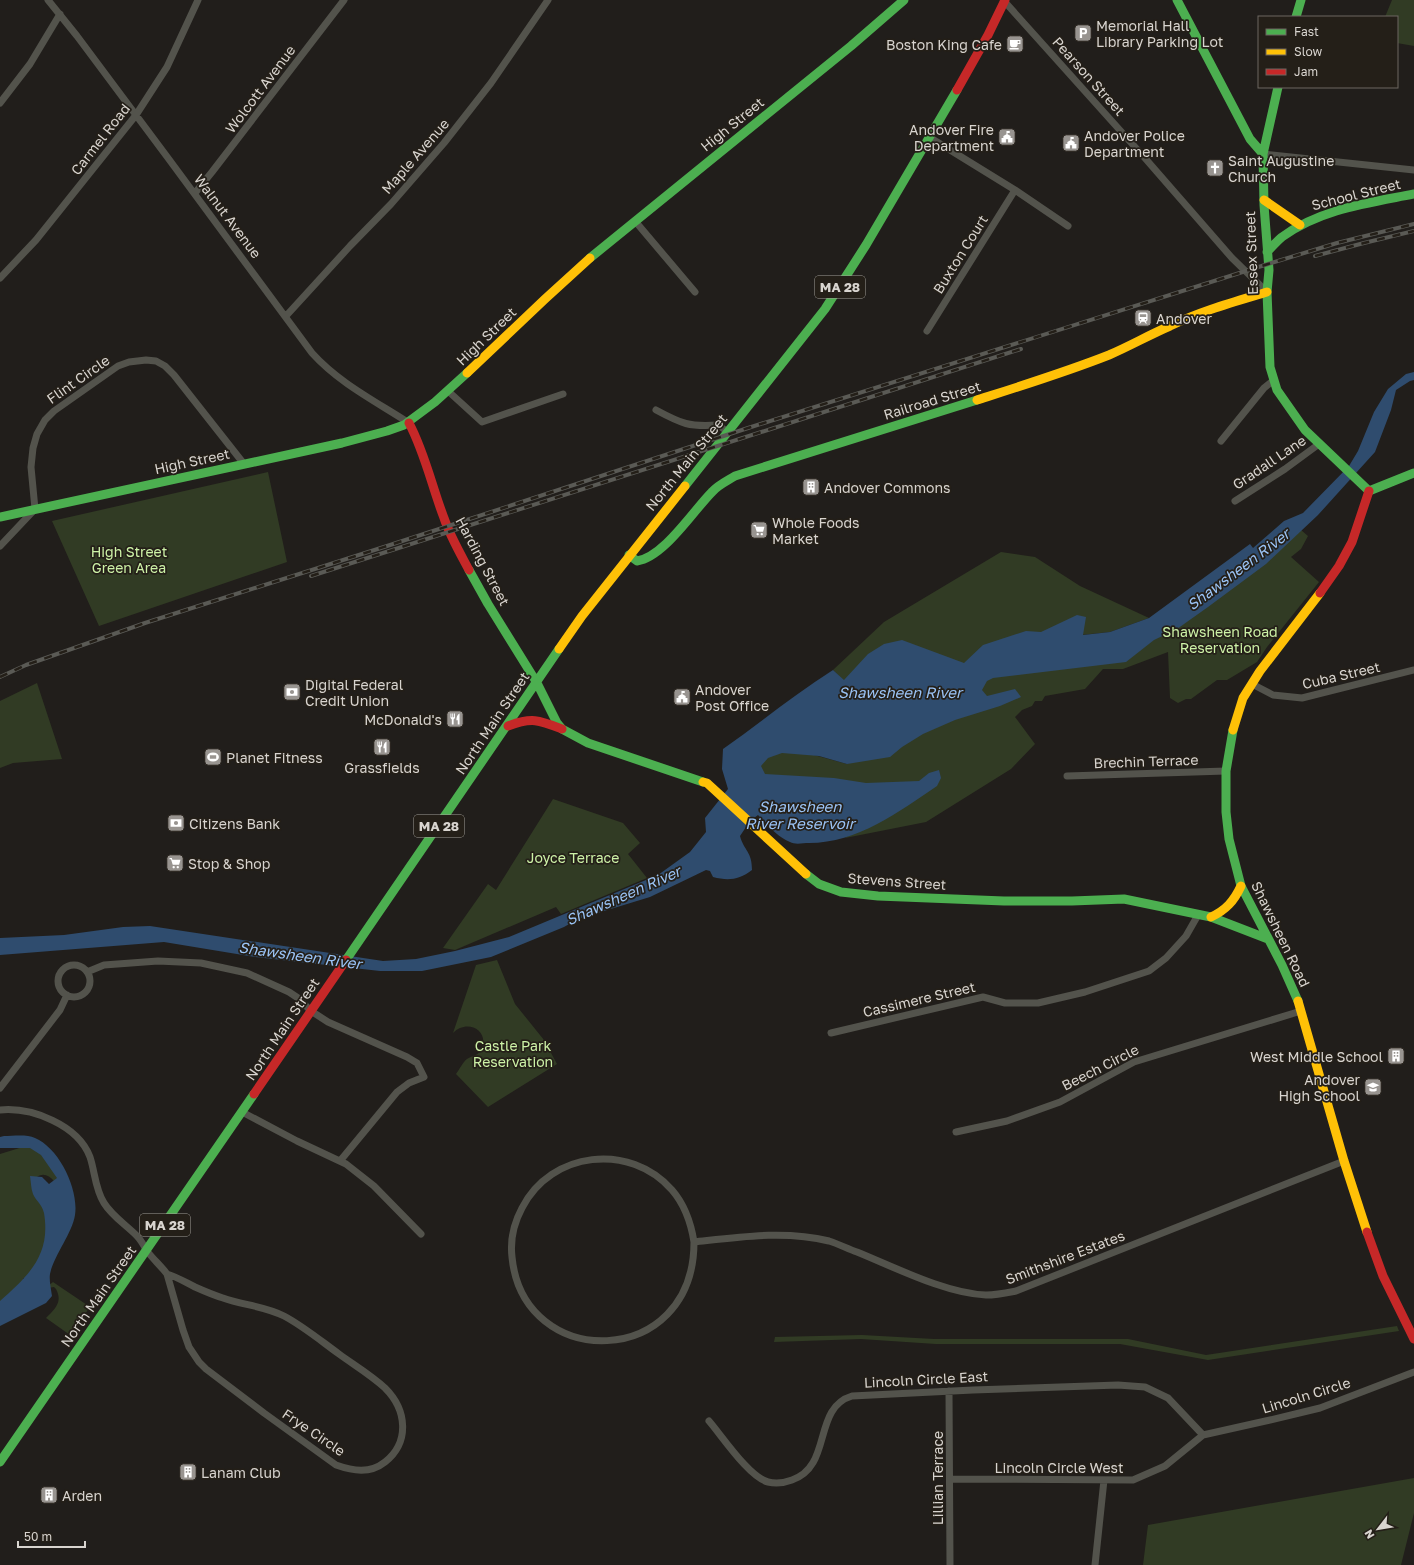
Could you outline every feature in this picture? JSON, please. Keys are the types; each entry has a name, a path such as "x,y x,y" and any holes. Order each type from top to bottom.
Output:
{"main road":[{"name":"High Street","path":"0,517 342,443 409,423 448,391 588,260 728,144 852,46 904,0"},
{"path":"1177,0 1250,139 1263,154"},
{"path":"1296,16 1301,0"},
{"name":"North Main Street","path":"0,1462 148,1251 328,986 537,684 582,616 829,303 863,249 965,75 1004,1"},
{"name":"Essex Street","path":"1278,88 1263,154 1268,270 1268,351 1270,367 1283,400 1289,409 1318,444 1344,466 1369,491"},
{"name":"School Street","path":"1267,252 1274,243 1300,225 1311,220 1356,206 1414,194"},
{"path":"1264,200 1300,225"},
{"name":"Railroad Street","path":"629,555 636,561 642,561 650,557 669,541 716,489 735,476 1036,382 1109,355 1192,315 1232,301 1267,292"},
{"name":"Harding Street","path":"409,423 416,436 444,519 456,546 484,597 537,684"},
{"path":"1369,491 1414,473"},
{"name":"Shawsheen Road","path":"1369,491 1352,542 1339,566 1327,584 1274,652 1243,698 1231,736 1226,771 1226,812 1230,839 1241,886 1291,983 1301,1011 1344,1161 1375,1255 1383,1276 1414,1339"},
{"path":"537,684 562,730"},
{"name":"Stevens Street","path":"508,726 530,719 537,720 588,743 707,783 806,874 819,884 840,892 878,896 1004,901 1072,902 1124,899 1212,917 1268,939"},
{"path":"1212,917 1227,909 1241,886"}],"street":[{"name":"Walnut Avenue","path":"48,0 195,193 312,353 333,374 358,392 409,423"},
{"name":"Carmel Road","path":"0,278 36,240 136,115 167,67 198,0"},
{"name":"Wolcott Avenue","path":"195,193 344,0"},
{"name":"Maple Avenue","path":"286,316 391,204 444,143 495,77 548,0"},
{"name":"Pearson Street","path":"1004,1 1121,131 1232,258 1267,292"},
{"path":"0,103 30,64 60,14"},
{"path":"929,136 1015,190 1068,226"},
{"path":"1263,154 1414,170"},
{"name":"Buxton Court","path":"928,331 1015,190"},
{"path":"635,221 695,292"},
{"name":"Flint Circle","path":"35,509 32,467 33,448 37,434 45,420 69,400 118,366 129,362 146,360 165,366 174,375 244,464"},
{"path":"1221,441 1264,388 1274,380"},
{"path":"448,391 482,422 564,394"},
{"path":"656,410 679,422 698,426 718,425 731,429"},
{"name":"Gradall Lane","path":"1235,501 1285,469 1318,444"},
{"path":"0,546 35,509"},
{"name":"Cuba Street","path":"1252,684 1273,695 1302,698 1414,670"},
{"name":"Brechin Terrace","path":"1067,776 1226,771"},
{"name":"Cassimere Street","path":"831,1033 983,997 1004,1003 1038,1003 1115,983 1148,971 1166,958 1186,936 1198,914"},
{"path":"87,972 104,965 158,961 187,962 217,966 247,973 268,981 293,995 311,1011 328,1022 407,1057 417,1063 424,1076 409,1083 397,1092 340,1161"},
{"path":"71,965 83,967 90,977 90,984 85,992 77,996 67,995 62,992 58,983 58,977 63,969 71,965"},
{"path":"0,1088 60,1010 67,995"},
{"name":"Beech Circle","path":"956,1132 1007,1121 1060,1102 1134,1062 1301,1011"},
{"name":"Frye Circle","path":"0,1110 12,1110 48,1118 63,1126 75,1136 88,1151 98,1190 105,1204 136,1235 167,1274 183,1330 194,1355 206,1369 336,1465 359,1471 373,1469 384,1462 398,1448 403,1428 399,1411 388,1392 374,1379 283,1316 275,1312 224,1299 167,1274"},
{"path":"242,1112 297,1141 340,1161 361,1175 374,1186 421,1234"},
{"path":"596,1158 631,1163 650,1172 662,1180 680,1202 689,1221 694,1242 694,1257 690,1278 681,1297 673,1309 651,1328 638,1334 610,1341 596,1341 568,1334 543,1319 533,1309 522,1291 514,1270 512,1256 512,1242 516,1221 525,1201 534,1190 544,1180 562,1168 596,1158"},
{"name":"Smithshire Estates","path":"694,1242 762,1235 794,1236 830,1241 923,1279 952,1289 986,1295 1000,1294 1016,1291 1344,1161"},
{"name":"Lincoln Circle","path":"1203,1435 1320,1408 1414,1372"},
{"name":"Lincoln Circle East","path":"710,1421 754,1474 767,1482 783,1483 804,1474 813,1464 834,1406 842,1400 852,1396 1118,1385 1144,1387 1168,1398 1203,1435"},
{"name":"Lillian Terrace","path":"949,1391 950,1565"},
{"name":"Lincoln Circle West","path":"950,1479 1133,1480 1165,1466 1203,1435"},
{"path":"1095,1565 1104,1480"}],"green space":[{"path":"1392,0 1414,0 1414,46 1398,43 1398,16 1385,16"},
{"name":"High Street Green Area","path":"268,472 287,562 99,626 52,521"},
{"name":"Shawsheen Road Reservation","path":"1301,530 1308,536 1301,549 1291,557 1319,582 1267,647 1257,662 1227,680 1217,680 1191,699 1186,699 1178,703 1170,698 1168,652 1123,669 1103,669 1085,689 1045,696 1042,701 1035,701 1032,706 1022,710 1015,717 1035,744 1011,769 926,822 845,838 861,826 742,765 792,749 847,764 963,691 1001,673 1087,660 1282,548"},
{"path":"1001,552 1035,557 1080,586 1149,618 1110,632 1081,635 945,682 858,694 833,670 884,622"},
{"path":"37,683 62,759 13,763 0,768 0,701"},
{"name":"Joyce Terrace","path":"553,799 623,823 640,843 628,854 647,878 561,914 556,907 455,950 443,948 488,884 496,890"},
{"name":"Castle Park Reservation","path":"497,960 515,1004 544,1040 557,1064 488,1107 456,1074 466,1060 481,1051 483,1041 482,1036 475,1028 470,1027 458,1029 453,1033 476,965"},
{"path":"39,1142 64,1175 54,1181 45,1175 38,1176 36,1178 60,1230 28,1278 23,1278 23,1281 0,1305 0,1154"},
{"path":"53,1282 90,1307 70,1335 46,1318 57,1305 59,1298 54,1287 48,1288 48,1286"},
{"path":"1397,1326 1399,1331 1208,1360 1120,1344 936,1344 861,1339 774,1342 775,1337 862,1335 934,1339 1128,1339 1206,1355"},
{"path":"1414,1478 1414,1513 1401,1565 1143,1565 1148,1525"}],"water":[{"name":"Shawsheen River","path":"1414,372 1414,380 1396,390 1391,410 1375,452 1318,515 1266,564 1177,629 1154,640 1126,662 993,678 987,681 982,690 987,696 1015,689 1021,697 1000,706 955,720 923,734 902,747 890,757 847,764 819,756 782,753 768,758 761,766 765,774 834,778 866,783 919,781 929,773 939,770 941,778 937,786 907,806 861,832 827,842 792,843 777,834 758,815 750,821 740,836 752,864 752,870 743,876 733,879 718,878 713,877 710,871 706,870 650,897 578,919 564,927 491,957 422,971 380,971 255,957 164,942 0,955 0,938 64,935 123,927 150,926 383,961 416,959 509,937 658,875 690,852 706,832 705,818 728,789 722,769 723,749 833,670 844,680 868,654 884,644 902,640 964,663 983,645 1026,631 1041,632 1077,615 1086,617 1083,635 1110,632 1149,618 1250,544 1253,548 1284,521 1303,513 1349,466 1358,451 1374,412 1388,389 1406,374"},
{"path":"0,1137 32,1137 44,1143 52,1151 66,1170 74,1193 75,1215 67,1237 55,1259 50,1274 52,1296 46,1303 0,1326 0,1301 29,1273 36,1263 44,1241 44,1213 42,1207 33,1194 30,1176 42,1177 49,1184 57,1178 41,1155 30,1148 0,1148"}],"railway":[{"path":"0,677 26,665 145,623 748,428 1268,264 1337,243 1414,224"},
{"path":"1315,256 1414,231"},
{"path":"311,576 1021,349"}],"traffic: fast":[{"path":"590,258 851,46 904,0"},
{"path":"1177,0 1250,139 1263,154"},
{"path":"1296,16 1301,0"},
{"path":"1278,88 1263,154 1264,205 1269,270 1267,292 1270,367 1277,390 1305,430 1369,491"},
{"path":"685,486 825,309 866,245 957,90"},
{"path":"1267,252 1276,242 1297,227 1329,213 1362,204 1414,194"},
{"path":"0,517 342,443 387,431 404,425 435,402 467,373"},
{"path":"629,555 637,561 647,558 657,551 678,532 714,490 735,476 977,400"},
{"path":"1369,491 1414,473"},
{"path":"469,570 488,604 537,683 557,723 562,729 588,743 703,782"},
{"path":"346,960 559,649"},
{"path":"1233,730 1226,771 1226,812 1229,839 1241,886 1282,965 1298,1001"},
{"path":"806,874 819,884 841,892 878,896 1004,901 1124,899 1211,917 1268,939"},
{"path":"0,1462 254,1094"}],"traffic: slow":[{"path":"1264,200 1300,225"},
{"path":"467,373 590,258"},
{"path":"977,400 1093,361 1117,352 1162,329 1194,316 1267,292"},
{"path":"559,649 582,616 685,486"},
{"path":"1233,730 1243,698 1260,671 1320,593"},
{"path":"703,782 707,783 806,874"},
{"path":"1211,917 1229,904 1241,886"},
{"path":"1298,1001 1344,1161 1367,1232"}],"traffic: jam":[{"path":"957,90 988,35 1005,0"},
{"path":"409,423 424,458 446,525 469,570"},
{"path":"1320,593 1339,566 1352,542 1369,491"},
{"path":"508,726 523,721 535,721 547,723 562,729"},
{"path":"254,1094 346,960"},
{"path":"1367,1232 1383,1276 1414,1339"}],"place":[{"name":"Memorial Hall Library Parking Lot","path":"1083,33"},
{"name":"Boston King Cafe","path":"1015,44"},
{"name":"Andover Fire Department","path":"1007,137"},
{"name":"Andover Police Department","path":"1071,143"},
{"name":"Saint Augustine Church","path":"1215,168"},
{"name":"Andover","path":"1143,318"},
{"name":"Andover Commons","path":"811,487"},
{"name":"Whole Foods Market","path":"759,530"},
{"name":"Digital Federal Credit Union","path":"292,692"},
{"name":"Andover Post Office","path":"682,697"},
{"name":"McDonald's","path":"455,719"},
{"name":"Grassfields","path":"382,747"},
{"name":"Planet Fitness","path":"213,757"},
{"name":"Citizens Bank","path":"176,823"},
{"name":"Stop & Shop","path":"175,863"},
{"name":"West Middle School","path":"1396,1056"},
{"name":"Andover High School","path":"1373,1087"},
{"name":"Lanam Club","path":"188,1472"},
{"name":"Arden","path":"49,1495"}],"water label":[{"name":"Shawsheen River Reservoir","path":"800,814"}]}
